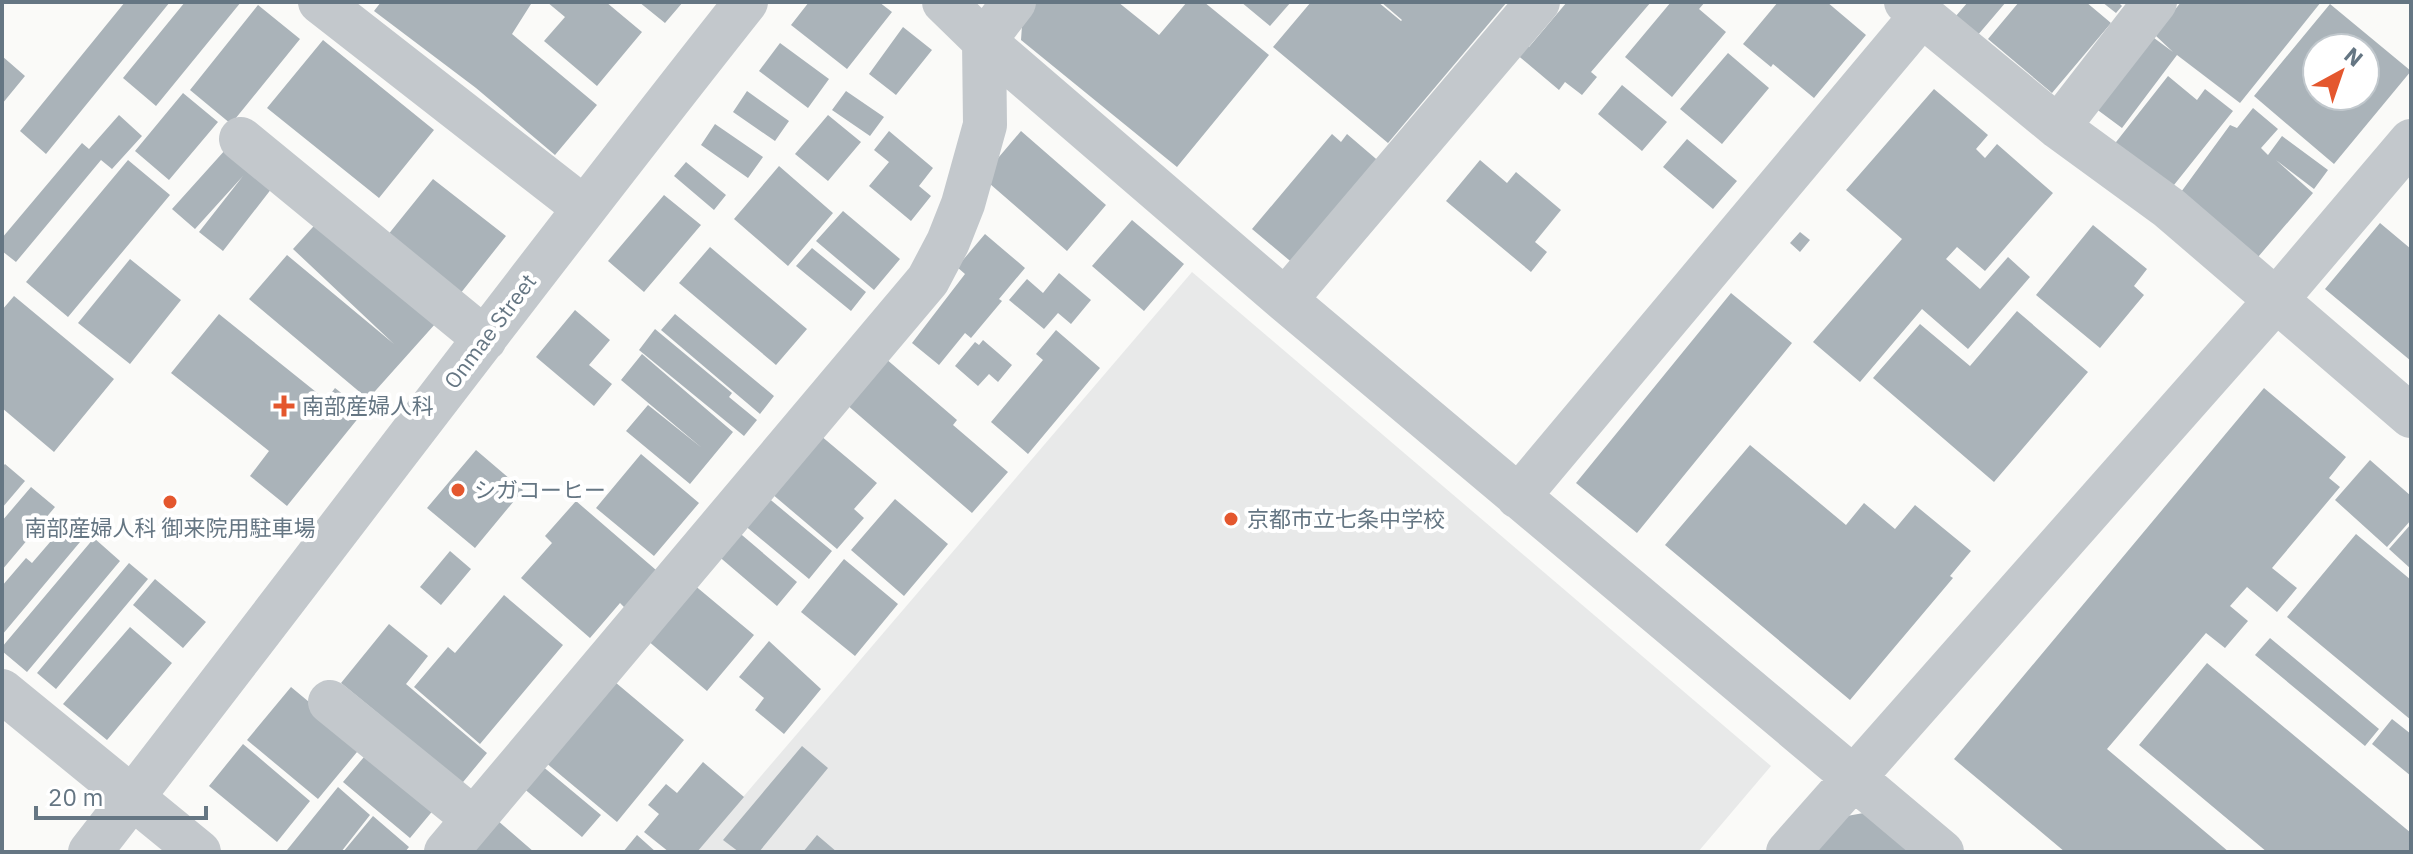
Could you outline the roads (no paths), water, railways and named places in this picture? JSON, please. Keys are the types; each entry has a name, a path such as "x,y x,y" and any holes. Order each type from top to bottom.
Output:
{"street":[{"path":"320,2 583,207"},
{"name":"Onmae Street","path":"90,852 583,207 746,2"},
{"path":"944,2 984,41 1285,300 1942,852"},
{"path":"446,852 928,280 963,204 985,125 984,41 1014,2"},
{"path":"1285,300 1538,2"},
{"path":"2058,127 2155,2"},
{"path":"1518,497 1914,9 2058,127 2169,208 2411,416"},
{"path":"241,139 485,339"},
{"path":"1788,852 2276,300 2411,141"},
{"path":"2,691 199,852"},
{"path":"330,702 474,819"}],"place":[{"name":"南部産婦人科","path":"284,406"},
{"name":"シガコーヒー","path":"458,490"},
{"name":"南部産婦人科 御来院用駐車場","path":"170,502"},
{"name":"京都市立七条中学校","path":"1231,519"}]}
